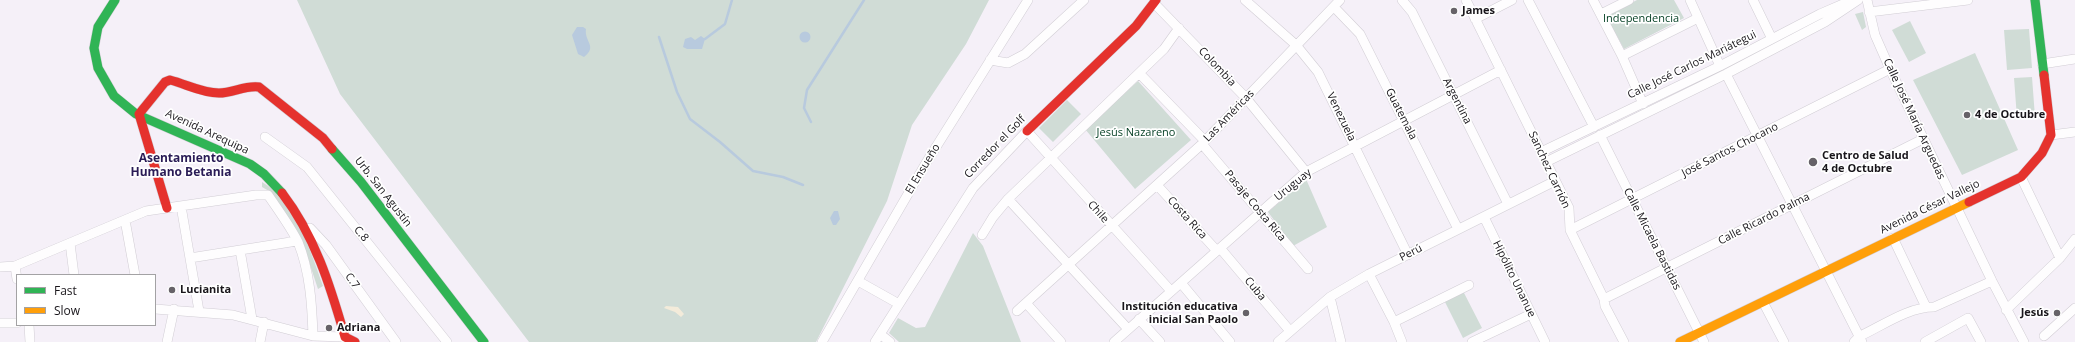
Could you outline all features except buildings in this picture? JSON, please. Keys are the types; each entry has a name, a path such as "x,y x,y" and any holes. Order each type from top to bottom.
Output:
{"street":[{"name":"Avenida Arequipa","path":"115,0 101,21 95,36 95,58 100,76 106,86 130,110 242,161 262,172 281,190 305,222 320,257 345,340"},
{"name":"El Ensueño","path":"822,342 926,163 1028,0"},
{"path":"990,60 1008,63 1025,54 1084,0"},
{"name":"Venezuela","path":"1245,0 1296,46 1318,72 1408,254"},
{"path":"1253,7 1260,0"},
{"name":"Argentina","path":"1402,0 1412,12 1508,204"},
{"name":"Sanchez Carrión","path":"1466,0 1569,208 1570,230 1604,299 1604,306 1624,342"},
{"path":"1475,19 1512,0"},
{"path":"1528,0 1594,127"},
{"path":"1593,0 1622,56 1642,104"},
{"path":"1601,14 1629,0"},
{"path":"1690,0 1720,66"},
{"path":"1754,0 1772,39"},
{"name":"Calle José María Arguedas","path":"1867,0 1875,35 1890,69 2006,310 2024,342"},
{"path":"1869,12 1968,0"},
{"name":"Avenida César Vallejo","path":"1680,342 2021,177 2036,164 2045,151 2051,135 2035,0"},
{"name":"Calle José Carlos Mariátegui","path":"1541,152 1720,66 1843,4 1856,1"},
{"name":"Calle José Carlos Mariátegui","path":"1546,162 1726,74 1825,22 1856,1"},
{"name":"Colombia","path":"1155,2 1246,98 1306,172"},
{"name":"Corredor el Golf","path":"878,338 973,188 1027,131 1136,26 1155,2"},
{"name":"Las Américas","path":"1017,311 1204,142 1337,3"},
{"name":"Guatemala","path":"1337,3 1360,34 1458,229"},
{"path":"1622,56 1698,18"},
{"path":"982,235 993,217 1008,199 1140,74 1164,49 1179,28"},
{"path":"2042,64 2075,59"},
{"name":"José Santos Chocano","path":"1570,230 1890,69"},
{"name":"Uruguay","path":"1114,342 1306,172 1501,70"},
{"name":"Pasaje Costa Rica","path":"1140,74 1204,142 1308,269"},
{"path":"1726,74 1793,204 1859,340 1910,312 1926,307 1934,307 1992,281"},
{"name":"Urb. San Agustín","path":"139,114 165,82 170,80 214,93 225,94 248,86 259,88 323,138 361,182 484,342"},
{"path":"139,114 167,208"},
{"name":"Chile","path":"1027,131 1171,291"},
{"path":"2051,135 2075,132"},
{"name":"Calle Micaela Bastidas","path":"1600,136 1704,342"},
{"name":"C.8","path":"265,137 307,167 447,342"},
{"name":"Calle Ricardo Palma","path":"1604,299 1923,139"},
{"path":"2021,177 2060,258"},
{"name":"Perú","path":"1278,342 1330,298 1369,274 1555,181"},
{"name":"Costa Rica","path":"1157,185 1218,249"},
{"path":"0,267 15,266 146,211 256,195 268,195 297,241 306,267 312,298 313,336"},
{"path":"1008,199 1128,329"},
{"path":"181,206 199,311"},
{"name":"Hipólito Unanue","path":"1484,217 1545,342"},
{"path":"125,220 135,274"},
{"name":"C.7","path":"305,222 326,245 396,342"},
{"path":"1893,238 1926,307"},
{"path":"2006,310 2060,258 2075,239"},
{"path":"190,258 297,241"},
{"path":"70,243 74,274"},
{"name":"Cuba","path":"1218,249 1290,331"},
{"path":"240,250 252,319"},
{"path":"15,266 16,274"},
{"path":"1369,274 1394,322 1402,342"},
{"path":"858,281 899,304"},
{"path":"1181,283 1230,342"},
{"path":"1394,322 1469,285"},
{"path":"1330,298 1341,342"},
{"path":"1763,302 1784,342"},
{"path":"1026,303 1062,342"},
{"path":"2044,336 2075,308"},
{"path":"156,309 199,311 252,319 313,336 345,340 349,338 355,342"},
{"path":"167,342 174,309"},
{"path":"1472,342 1531,314"},
{"path":"1925,342 1968,318 1982,342"},
{"path":"1140,319 1160,342"},
{"path":"260,342 264,322"},
{"path":"0,323 16,323"},
{"path":"29,326 30,342"},
{"path":"878,338 890,342"}],"green space":[{"path":"297,0 989,0 966,44 912,125 887,201 816,342 529,342 340,94"},
{"name":"Independencia","path":"1637,0 1674,0 1684,18 1624,49 1606,16"},
{"path":"1863,12 1866,27 1862,30 1855,14"},
{"path":"1910,21 1926,53 1909,62 1892,30"},
{"path":"2029,29 2032,68 2007,70 2004,30"},
{"name":"4 de Octubre","path":"1975,53 2018,150 1962,175 1913,80"},
{"path":"2032,77 2035,117 2017,118 2014,78"},
{"name":"Jesús Nazareno","path":"1138,81 1191,140 1135,189 1085,129"},
{"path":"1067,100 1081,114 1053,142 1039,128"},
{"path":"1306,179 1327,227 1293,246 1268,212"},
{"path":"262,182 274,191 293,214 313,257 323,286 318,289 301,238 269,191 262,187"},
{"path":"973,233 983,246 1021,342 899,342 889,333 898,318 916,328 925,327"},
{"path":"1463,291 1482,328 1463,338 1444,300"}],"sand":[{"path":"666,306 678,307 684,314 681,317 675,312 664,308"}],"water":[{"path":"577,27 583,27 586,29 590,44 590,50 584,57 578,54 572,35"},
{"path":"805,31 809,33 811,37 809,41 805,43 801,41 799,37 801,33"},
{"path":"701,36 705,39 702,49 687,49 683,47 685,39 691,37 695,40"},
{"path":"834,211 838,211 840,219 836,225 833,225 830,218"}],"waterway":[{"path":"705,39 725,24 732,0"},
{"path":"811,122 804,108 807,90 864,0"},
{"path":"659,37 677,92 690,119 720,142 753,171 783,177 803,185"}],"traffic: fast":[{"path":"115,0 98,27 94,48 98,68 114,96 136,114 250,164 264,174 282,193"},
{"path":"2035,0 2044,75"},
{"path":"332,149 361,182 484,342"}],"traffic: slow":[{"path":"1680,342 1969,202"}],"traffic: jam":[{"path":"1027,131 1136,26 1156,0"},
{"path":"1969,202 2021,177 2042,153 2051,135 2044,75"},
{"path":"167,208 139,114 165,82 170,80 213,93 224,93 249,87 259,87 323,138 332,149"},
{"path":"282,193 304,226 320,262 345,337 355,342"}],"place":[{"name":"James","path":"1454,11"},
{"name":"4 de Octubre","path":"1967,115"},
{"name":"Centro de Salud 4 de Octubre","path":"1813,162"},
{"name":"Lucianita","path":"172,290"},
{"name":"Institución educativa inicial San Paolo","path":"1246,313"},
{"name":"Jesús","path":"2057,313"},
{"name":"Adriana","path":"329,328"}],"district":[{"name":"Asentamiento Humano Betania","path":"181,166"}]}
